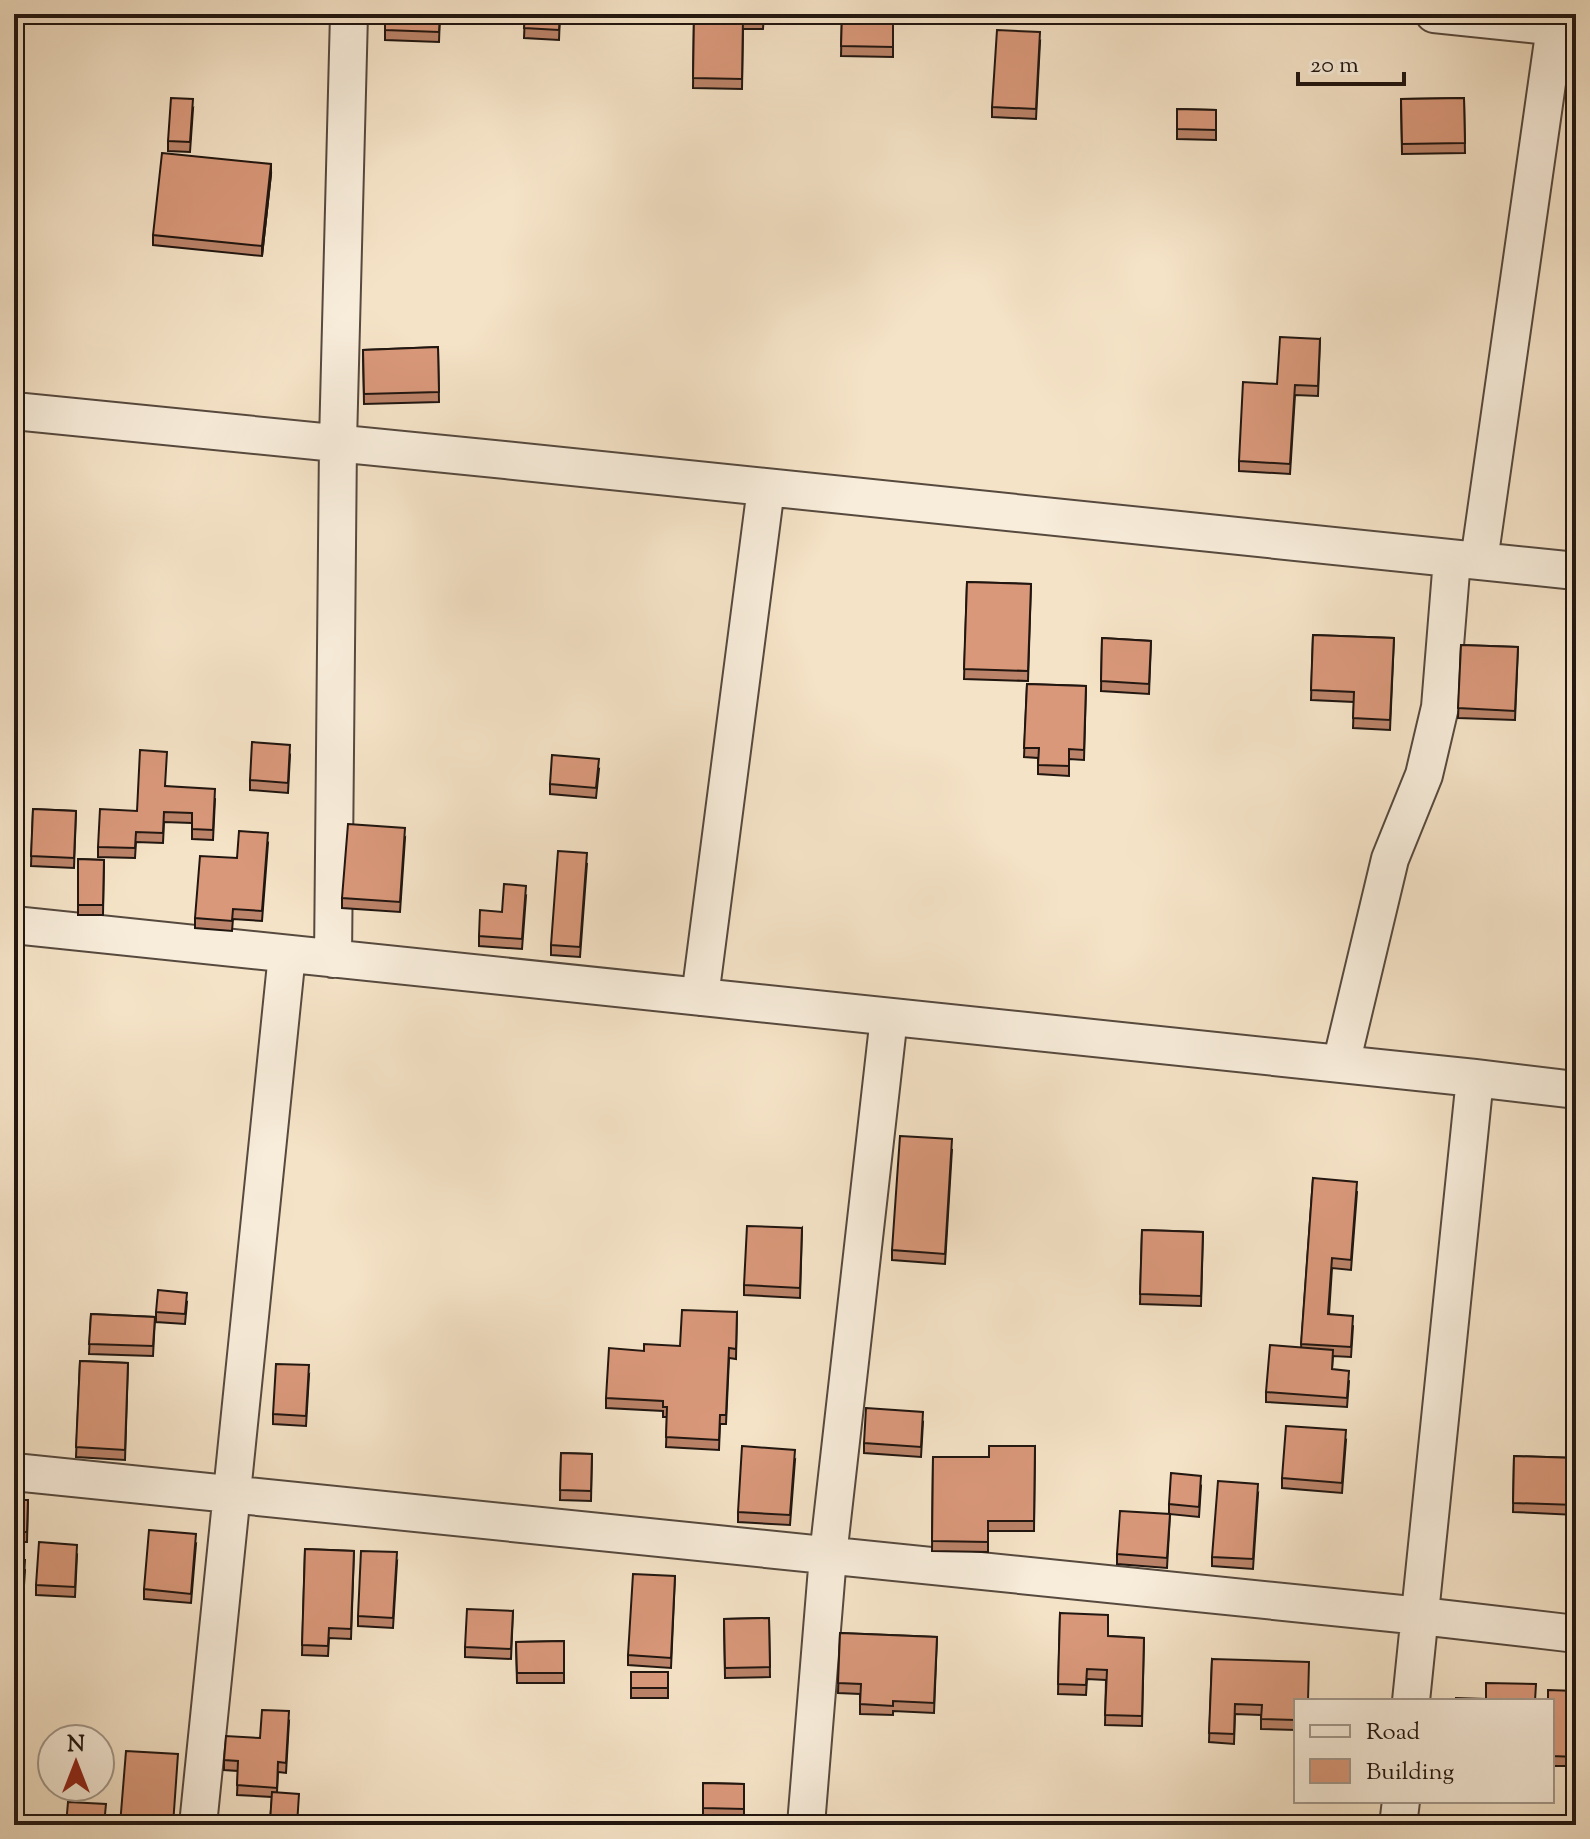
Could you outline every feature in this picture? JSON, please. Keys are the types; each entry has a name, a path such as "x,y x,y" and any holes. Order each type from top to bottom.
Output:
{"street":[{"path":"333,959 338,442 349,14"},
{"path":"1341,1064 1390,859 1424,775 1440,707 1566,28 1508,18 1434,14"},
{"path":"14,411 1576,571"},
{"path":"700,997 766,488"},
{"path":"14,925 1576,1090"},
{"path":"198,1825 287,954"},
{"path":"806,1825 828,1556 889,1017"},
{"path":"1411,1699 1475,1078"},
{"path":"14,1472 1576,1634"},
{"path":"1398,1825 1401,1803"}],"building":[{"path":"385,14 440,14 439,32 385,30"},
{"path":"525,14 560,14 559,30 524,28"},
{"path":"694,14 763,14 763,19 743,19 742,79 693,78"},
{"path":"842,14 893,14 893,47 841,46"},
{"path":"997,30 1040,32 1036,109 992,107"},
{"path":"171,98 193,99 190,142 168,141"},
{"path":"1464,98 1465,143 1402,144 1401,99"},
{"path":"1177,109 1216,110 1216,130 1177,129"},
{"path":"162,153 271,164 262,246 153,235"},
{"path":"1280,337 1320,339 1318,386 1295,385 1290,464 1239,461 1243,382 1277,384"},
{"path":"438,347 439,392 364,394 363,350"},
{"path":"967,582 1031,584 1028,671 964,669"},
{"path":"1313,635 1394,638 1390,720 1353,718 1354,692 1311,690"},
{"path":"1102,638 1151,641 1149,684 1101,681"},
{"path":"1461,645 1518,647 1515,711 1458,708"},
{"path":"1027,684 1086,686 1084,750 1069,749 1069,766 1038,765 1039,748 1024,748"},
{"path":"252,742 290,745 288,783 250,780"},
{"path":"140,750 167,752 165,786 215,789 213,830 192,829 192,813 164,812 163,833 136,832 135,848 98,847 100,809 137,811"},
{"path":"552,755 599,759 596,788 550,784"},
{"path":"33,809 76,811 74,858 31,856"},
{"path":"348,824 405,828 400,902 342,898"},
{"path":"239,831 268,833 262,911 233,909 232,921 195,918 200,856 237,858"},
{"path":"14,836 24,836 23,877 14,877"},
{"path":"558,851 587,853 580,947 551,945"},
{"path":"78,859 104,860 103,905 78,905"},
{"path":"504,884 526,886 522,939 479,936 480,910 502,912"},
{"path":"1576,987 1576,1053 1570,1053"},
{"path":"900,1136 952,1139 945,1254 892,1250"},
{"path":"1313,1178 1357,1182 1351,1260 1332,1258 1328,1314 1353,1316 1351,1347 1301,1344"},
{"path":"747,1226 802,1228 800,1288 744,1285"},
{"path":"1142,1230 1203,1232 1201,1296 1140,1294"},
{"path":"158,1290 187,1293 185,1314 156,1312"},
{"path":"682,1310 737,1312 736,1349 729,1348 726,1415 720,1415 719,1440 666,1437 667,1407 663,1407 663,1401 606,1398 609,1348 644,1351 644,1344 680,1346"},
{"path":"91,1314 155,1317 153,1346 89,1344"},
{"path":"1270,1345 1333,1350 1332,1369 1349,1371 1347,1398 1266,1392"},
{"path":"80,1361 128,1363 125,1450 76,1447"},
{"path":"276,1364 309,1365 306,1416 273,1414"},
{"path":"866,1408 923,1412 921,1447 864,1443"},
{"path":"1286,1426 1346,1430 1342,1483 1282,1478"},
{"path":"742,1446 795,1450 790,1515 738,1512"},
{"path":"989,1446 1035,1446 1034,1521 988,1521 988,1542 932,1541 933,1457 989,1457"},
{"path":"561,1453 592,1454 591,1491 560,1490"},
{"path":"1514,1456 1576,1458 1576,1505 1513,1503"},
{"path":"1171,1473 1201,1476 1199,1507 1169,1504"},
{"path":"1218,1481 1258,1484 1253,1559 1212,1557"},
{"path":"14,1500 28,1500 27,1532 14,1532"},
{"path":"1120,1511 1170,1514 1167,1558 1117,1554"},
{"path":"149,1530 196,1534 191,1594 144,1589"},
{"path":"39,1542 77,1545 75,1587 36,1585"},
{"path":"305,1549 354,1551 351,1629 329,1628 328,1646 302,1645"},
{"path":"361,1551 397,1552 393,1618 358,1616"},
{"path":"14,1559 25,1560 21,1621 14,1621"},
{"path":"633,1574 675,1576 671,1658 628,1655"},
{"path":"467,1609 513,1611 511,1649 465,1647"},
{"path":"1060,1613 1108,1615 1108,1636 1144,1638 1142,1716 1105,1715 1107,1670 1087,1669 1086,1685 1058,1684"},
{"path":"769,1618 770,1667 725,1668 724,1619"},
{"path":"840,1633 937,1637 934,1703 893,1701 893,1706 860,1704 861,1684 838,1683"},
{"path":"564,1641 564,1673 517,1673 516,1642"},
{"path":"1212,1659 1309,1662 1308,1699 1294,1699 1294,1720 1261,1719 1262,1705 1235,1704 1234,1734 1209,1733"},
{"path":"631,1672 668,1672 668,1688 631,1688"},
{"path":"1486,1683 1536,1684 1535,1699 1486,1699"},
{"path":"1548,1690 1576,1691 1576,1757 1554,1756 1554,1699 1548,1699"},
{"path":"262,1710 289,1711 286,1763 278,1762 277,1788 237,1785 238,1761 224,1760 226,1736 260,1738"},
{"path":"126,1751 178,1754 173,1825 120,1825"},
{"path":"703,1783 744,1784 744,1809 703,1808"},
{"path":"272,1792 299,1794 297,1825 244,1825 245,1821 270,1822"},
{"path":"68,1803 106,1804 104,1825 66,1825"}]}
